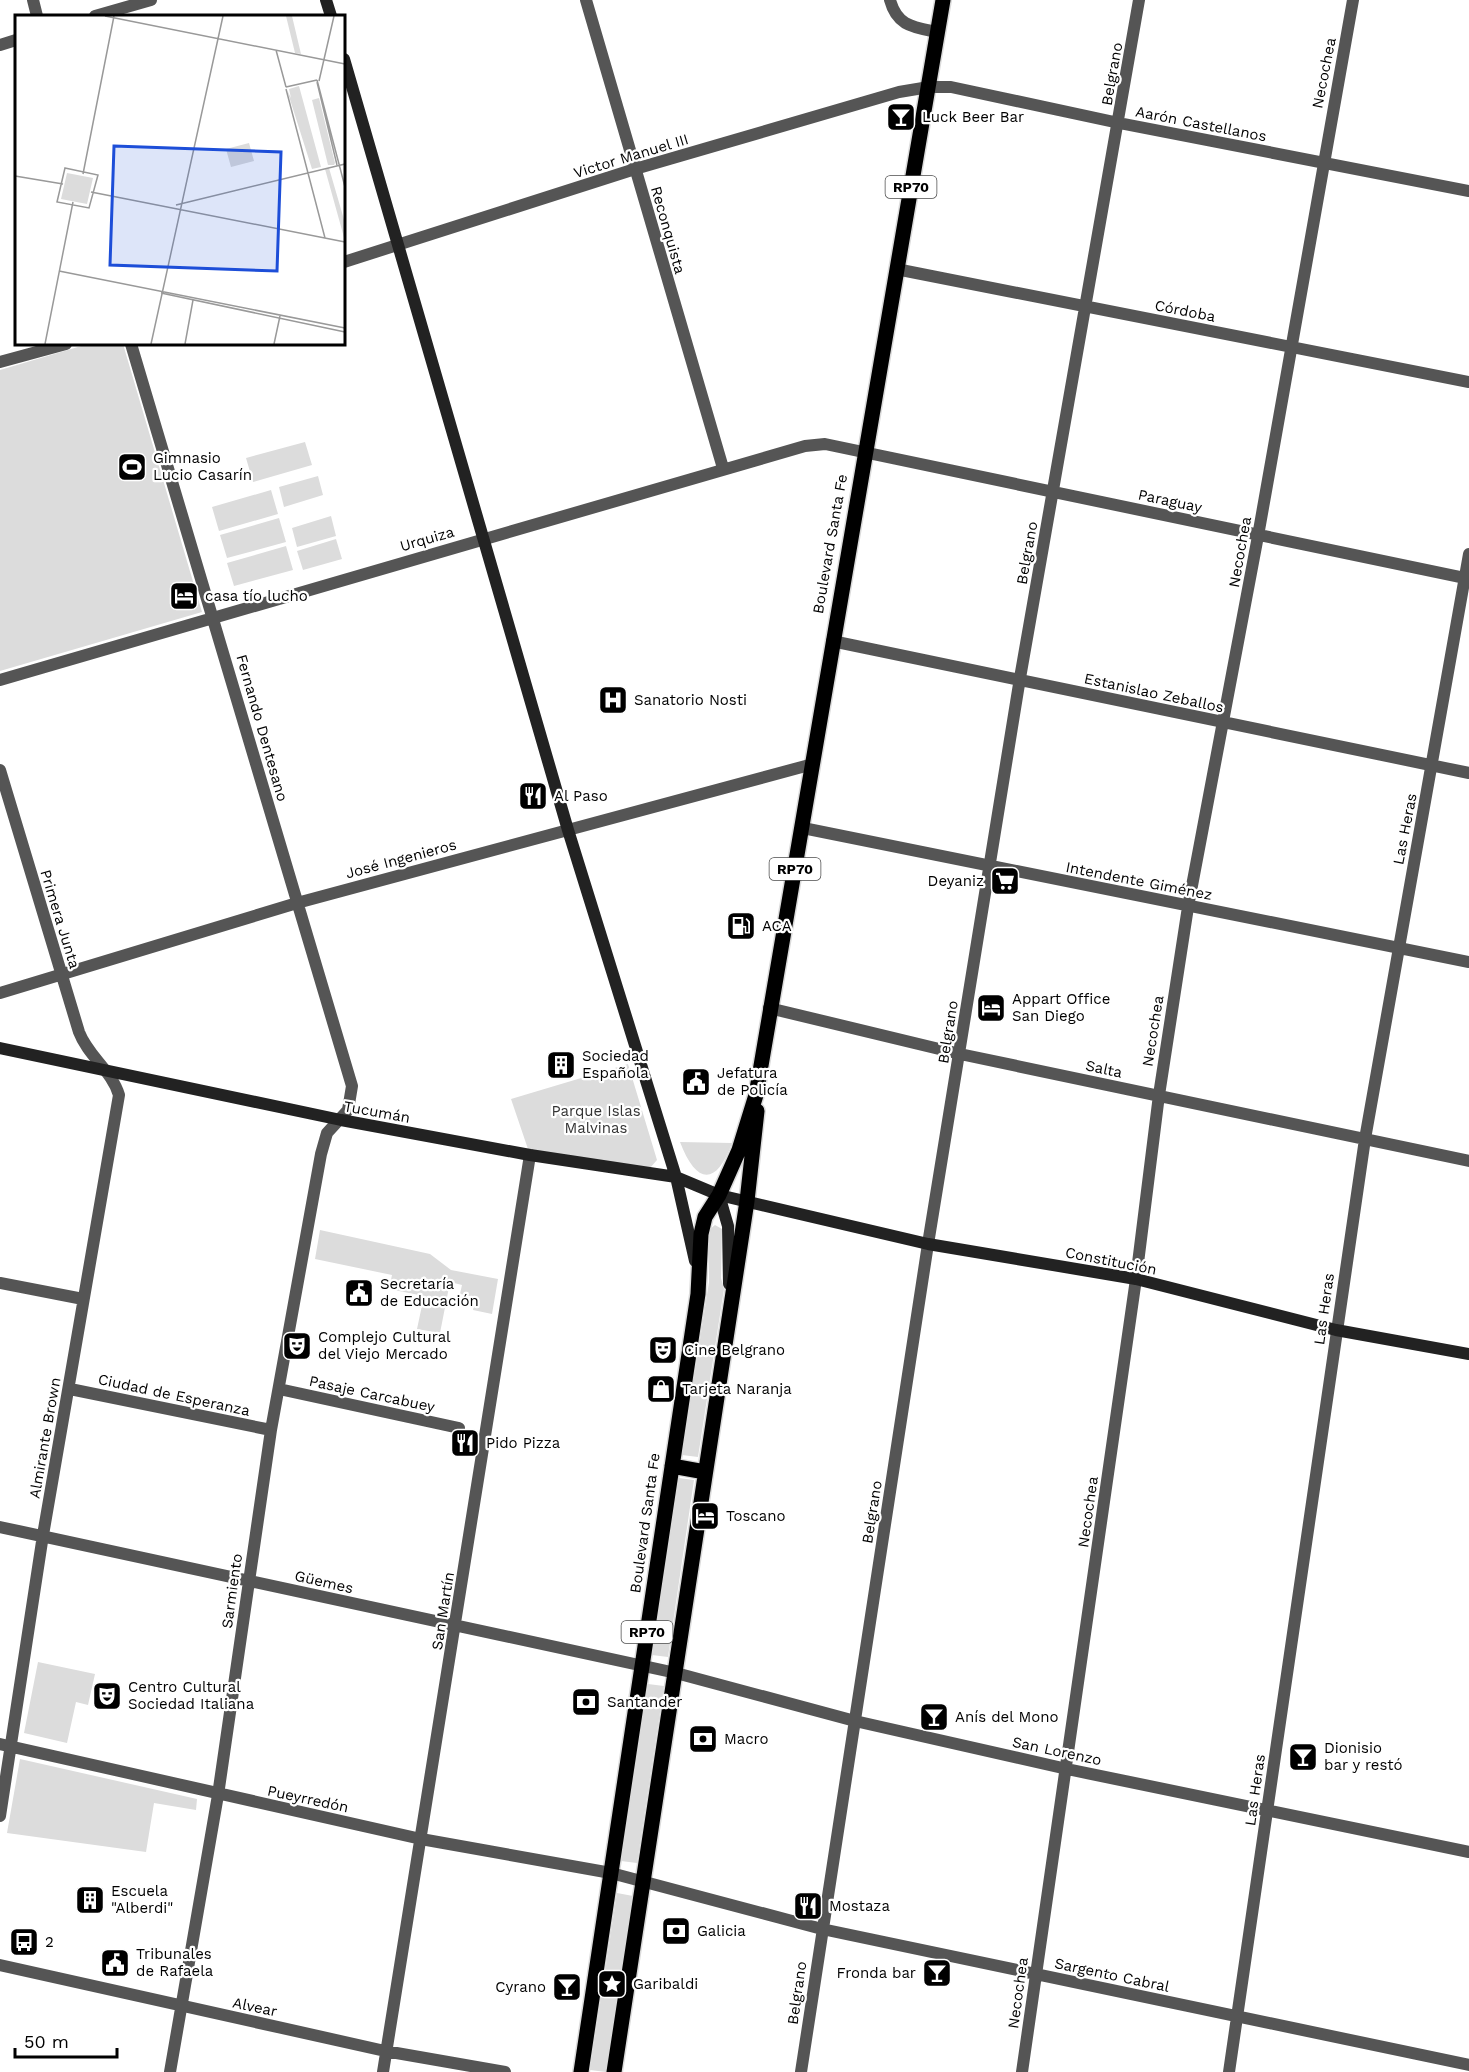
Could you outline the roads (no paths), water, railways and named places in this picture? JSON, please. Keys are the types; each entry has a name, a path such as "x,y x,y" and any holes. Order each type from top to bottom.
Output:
{"main road":[{"name":"Boulevard Santa Fe","path":"581,2072 699,1282 701,1234 705,1217 739,1150 756,1095 769,1008 803,828 832,641 943,0"},
{"name":"Boulevard Santa Fe","path":"614,2072 747,1201 757,1122 756,1095"},
{"path":"672,1466 705,1472"}],"street":[{"path":"33,0 37,15"},
{"path":"98,15 151,0"},
{"path":"326,0 331,15"},
{"name":"Reconquista","path":"586,0 723,468"},
{"path":"890,0 893,12 901,23 937,32"},
{"name":"Belgrano","path":"801,2072 928,1244 989,867 1139,0"},
{"name":"Necochea","path":"1022,2072 1136,1280 1159,1095 1188,907 1224,723 1353,0"},
{"path":"0,45 15,40"},
{"path":"345,62 568,830 676,1177 690,1229 699,1282"},
{"name":"Victor Manuel III","path":"345,262 635,169 899,92 928,87"},
{"name":"Aarón Castellanos","path":"928,87 951,87 1119,123 1469,191"},
{"name":"Córdoba","path":"896,269 1469,382"},
{"path":"0,362 62,345"},
{"name":"Fernando Dentesano","path":"131,345 352,1086 348,1110 341,1120"},
{"name":"Urquiza","path":"0,680 805,446 825,444 865,453"},
{"name":"Paraguay","path":"865,453 1054,490 1258,536 1467,578"},
{"name":"Las Heras","path":"1229,2072 1365,1139 1398,946 1467,578 1469,554"},
{"name":"Estanislao Zeballos","path":"832,641 1020,678 1469,773"},
{"name":"José Ingenieros","path":"0,993 297,903 813,764"},
{"name":"Primera Junta","path":"0,770 60,974 85,1047 104,1070"},
{"name":"Intendente Giménez","path":"803,828 1469,962"},
{"name":"Salta","path":"769,1008 960,1054 1469,1161"},
{"name":"Tucumán","path":"0,1048 341,1120 530,1155 676,1177 718,1195 747,1201"},
{"name":"Almirante Brown","path":"0,1816 6,1745 70,1389 83,1299 119,1095 115,1082 104,1070"},
{"name":"Sarmiento","path":"170,2072 218,1795 271,1430 321,1154 327,1133 341,1120"},
{"name":"San Martín","path":"383,2072 530,1155"},
{"path":"718,1195 728,1226 730,1242 728,1318"},
{"name":"Constitución","path":"747,1201 928,1244 1136,1280 1336,1330 1469,1354"},
{"path":"0,1283 83,1299"},
{"name":"Ciudad de Esperanza","path":"70,1389 271,1430"},
{"name":"Pasaje Carcabuey","path":"279,1389 459,1428"},
{"name":"Güemes","path":"0,1527 642,1666"},
{"name":"San Lorenzo","path":"642,1666 855,1721 1067,1769 1268,1808 1469,1852"},
{"name":"Pueyrredón","path":"6,1745 218,1795 421,1839 611,1873"},
{"name":"Sargento Cabral","path":"611,1873 822,1929 1469,2065"},
{"name":"Alvear","path":"0,1965 386,2051 505,2072"}],"place":[{"name":"Luck Beer Bar","path":"901,117"},
{"name":"Gimnasio Lucio Casarín","path":"132,467"},
{"name":"casa tío lucho","path":"184,596"},
{"name":"Sanatorio Nosti","path":"613,700"},
{"name":"Al Paso","path":"533,796"},
{"name":"Deyaniz","path":"1005,881"},
{"name":"ACA","path":"741,926"},
{"name":"Appart Office San Diego","path":"991,1008"},
{"name":"Sociedad Española","path":"561,1065"},
{"name":"Jefatura de Policía","path":"696,1082"},
{"name":"Secretaría de Educación","path":"359,1293"},
{"name":"Complejo Cultural del Viejo Mercado","path":"297,1346"},
{"name":"Cine Belgrano","path":"663,1350"},
{"name":"Tarjeta Naranja","path":"661,1389"},
{"name":"Pido Pizza","path":"465,1443"},
{"name":"Toscano","path":"705,1516"},
{"name":"Centro Cultural Sociedad Italiana","path":"107,1696"},
{"name":"Santander","path":"586,1702"},
{"name":"Anís del Mono","path":"934,1717"},
{"name":"Macro","path":"703,1739"},
{"name":"Dionisio bar y restó","path":"1303,1757"},
{"name":"Escuela \"Alberdi\"","path":"90,1900"},
{"name":"Mostaza","path":"808,1906"},
{"name":"Galicia","path":"676,1931"},
{"name":"2","path":"24,1942"},
{"name":"Tribunales de Rafaela","path":"115,1963"},
{"name":"Fronda bar","path":"937,1973"},
{"name":"Garibaldi","path":"612,1984"},
{"name":"Cyrano","path":"567,1987"}],"park label":[{"name":"Parque Islas Malvinas","path":"596,1120"}]}
